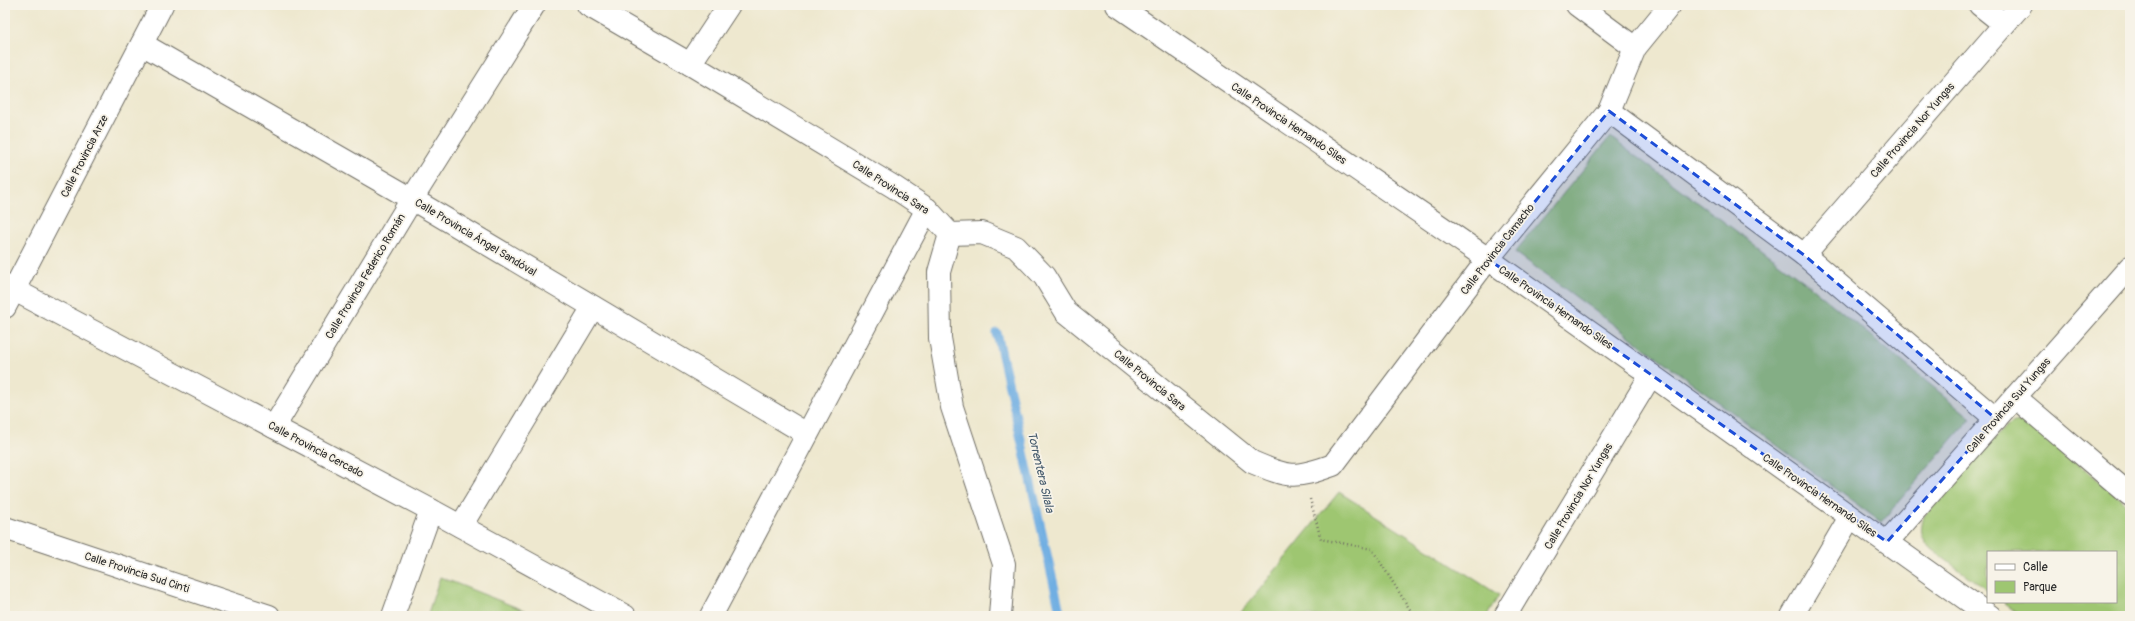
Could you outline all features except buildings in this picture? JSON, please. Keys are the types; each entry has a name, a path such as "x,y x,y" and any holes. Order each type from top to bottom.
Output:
{"street":[{"name":"Calle Provincia Arze","path":"8,294 162,5"},
{"name":"Calle Provincia Federico Román","path":"274,427 412,199 534,5"},
{"name":"Calle Provincia Sara","path":"588,5 690,64 927,209 950,234 982,233 1016,247 1044,276 1066,312 1252,462 1282,475 1304,475"},
{"path":"690,64 729,5"},
{"name":"Calle Provincia Hernando Siles","path":"1117,5 1488,260 1990,616"},
{"path":"1577,5 1635,48"},
{"name":"Calle Provincia Camacho","path":"1304,475 1333,465 1488,260 1609,110 1635,48 1670,5"},
{"path":"1980,5 2004,24"},
{"name":"Calle Provincia Nor Yungas","path":"1804,255 2021,5"},
{"name":"Calle Provincia Ángel Sandóval","path":"142,44 412,199 807,434"},
{"path":"1609,110 1804,255 1996,419"},
{"path":"711,616 927,209"},
{"path":"950,234 939,272 940,338 952,406 1004,564 1000,616"},
{"name":"Calle Provincia Sud Yungas","path":"1887,542 2130,267"},
{"name":"Calle Provincia Cercado","path":"8,294 274,427 461,526 625,616"},
{"path":"461,526 593,307"},
{"name":"Calle Provincia Nor Yungas","path":"1505,616 1651,375"},
{"path":"2015,397 2130,494"},
{"path":"393,616 431,510"},
{"path":"1792,616 1850,517"},
{"name":"Calle Provincia Sud Cinti","path":"5,528 269,616"}],"path":[{"path":"1304,475 1320,539 1372,549 1414,616"}],"highlighted area":[{"path":"1609,111 1804,255 1996,419 1887,542 1488,259"}],"green space":[{"path":"1610,137 1806,283 1971,418 1881,522 1515,252"},
{"path":"2022,421 2033,425 2130,507 2130,616 2022,616 2005,603 2117,603 2117,551 1987,551 1987,590 1927,545 1922,534 1924,516 2005,427 2014,422"},
{"path":"1339,492 1499,595 1487,616 1238,616"},
{"path":"440,577 538,616 427,616"}],"waterway":[{"name":"Torrentera Silala","path":"997,333 1061,616"}]}
